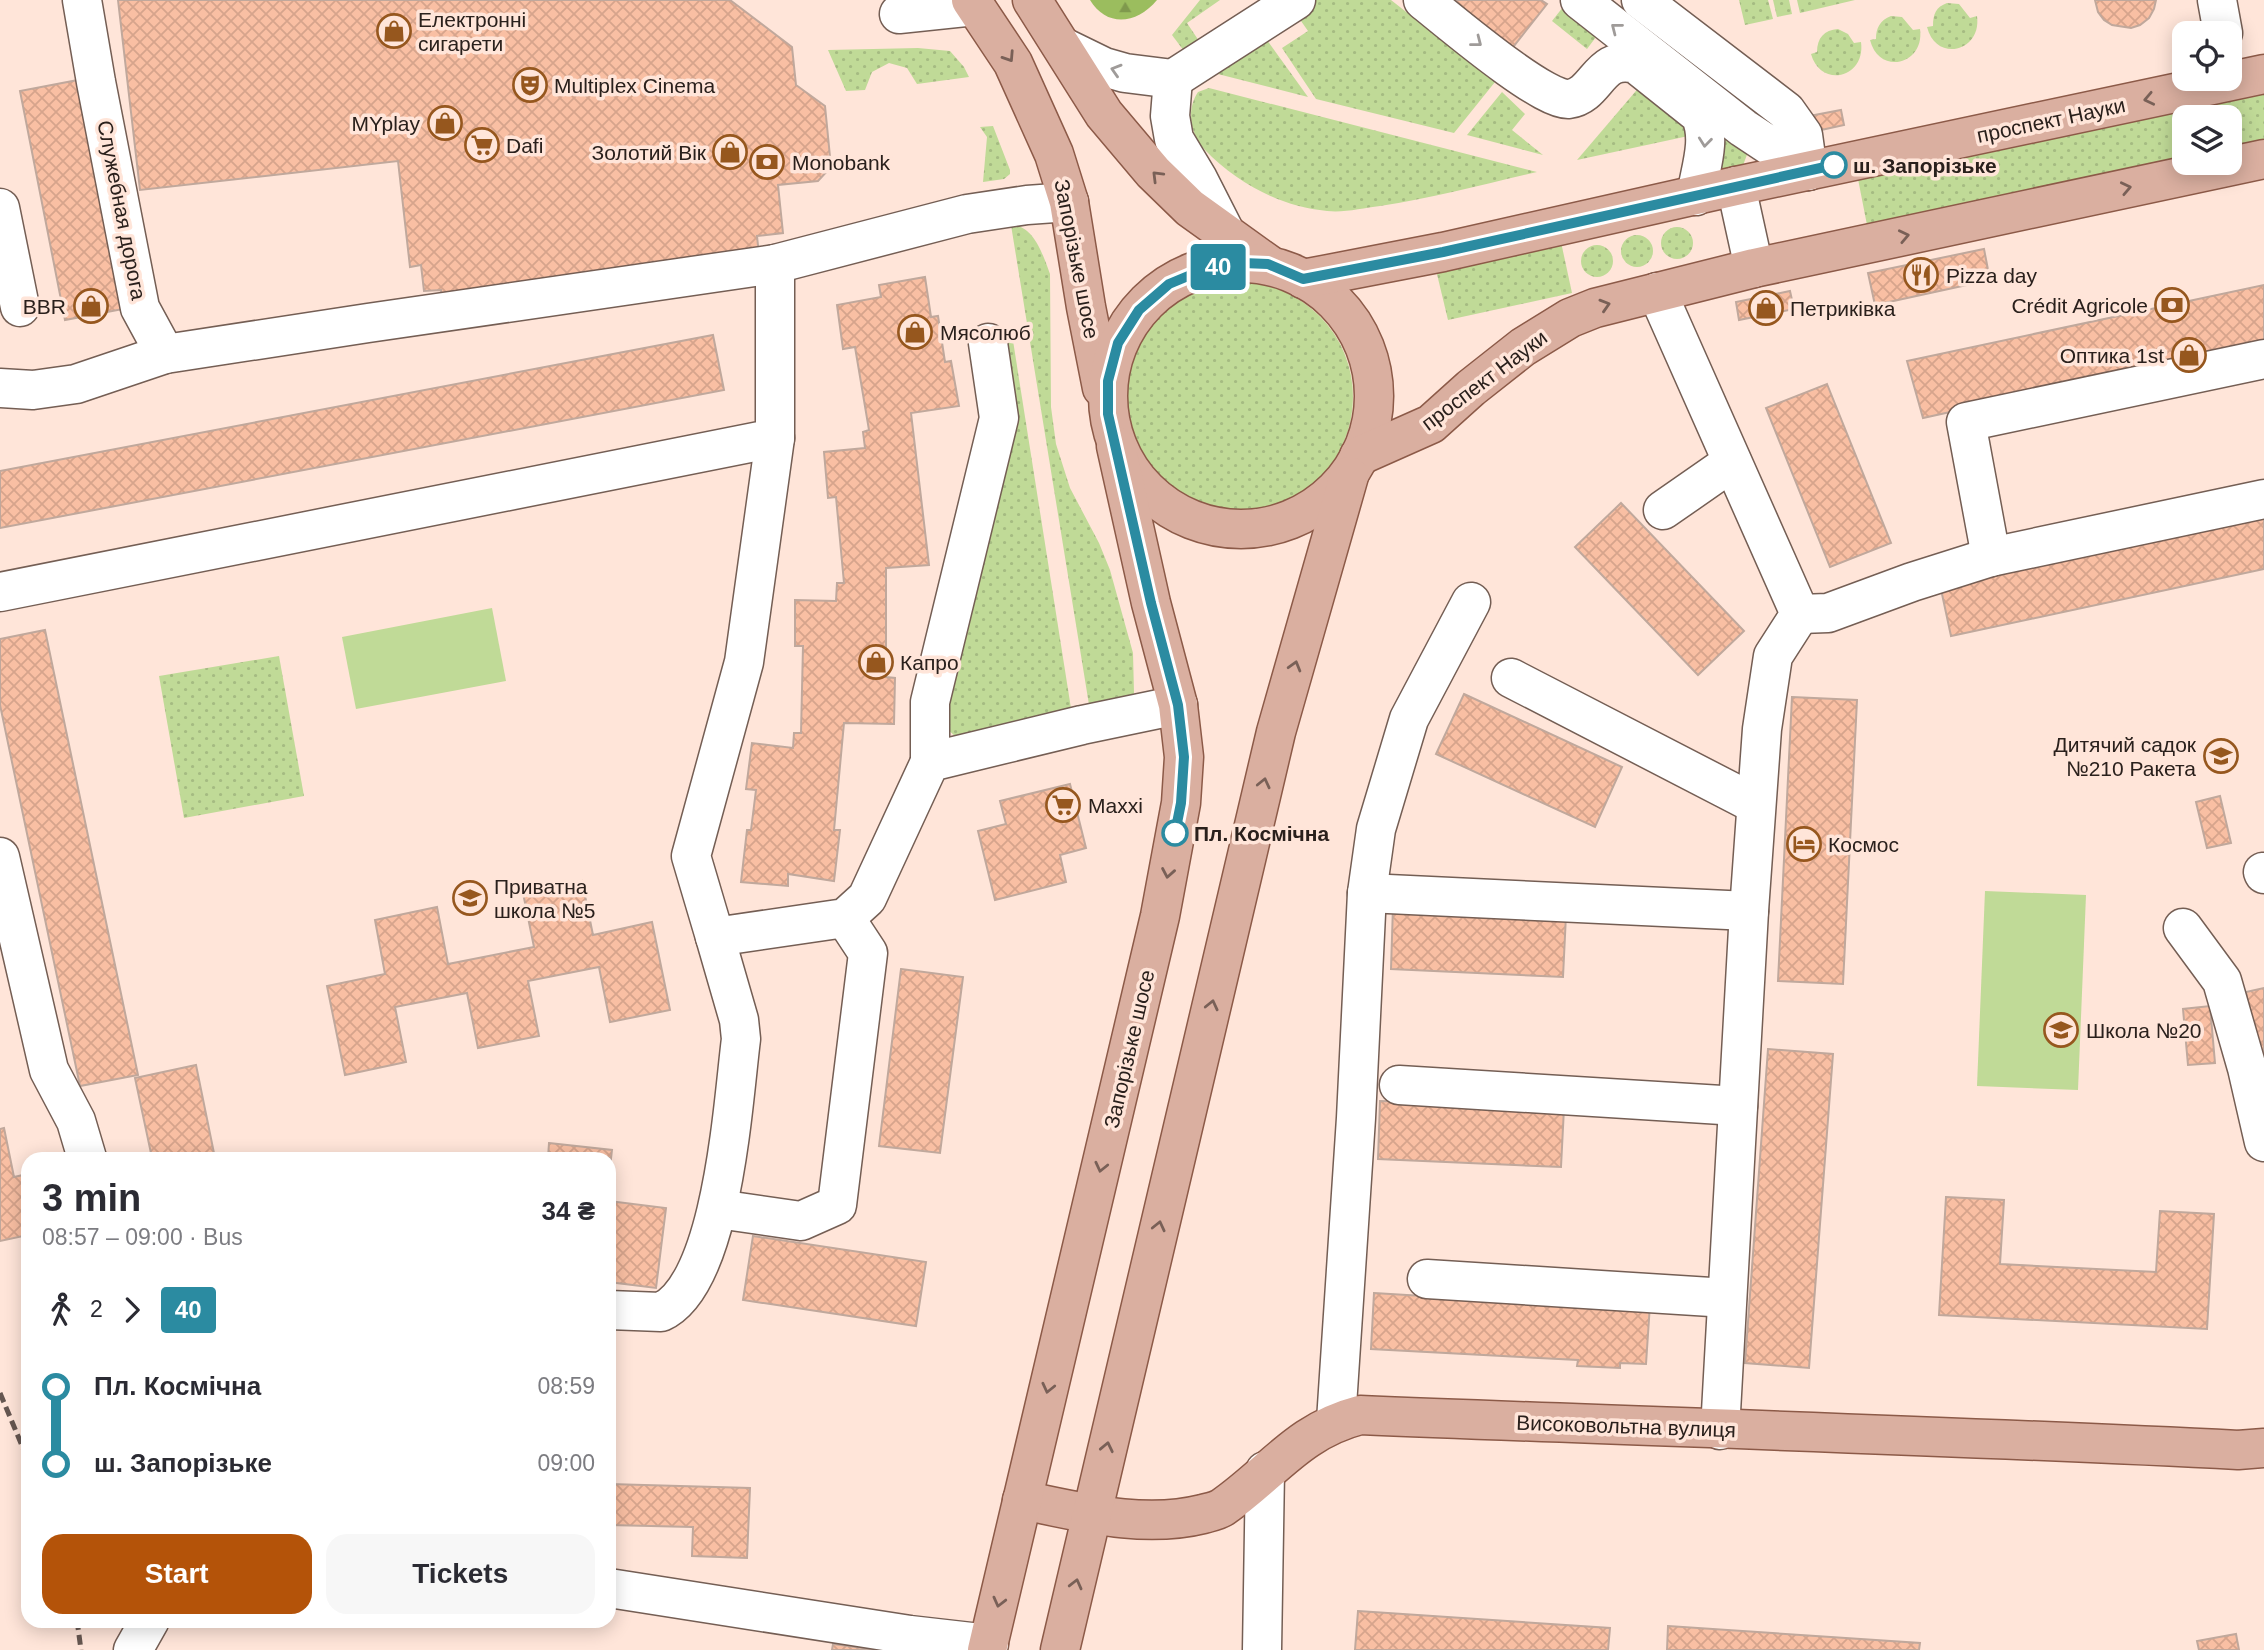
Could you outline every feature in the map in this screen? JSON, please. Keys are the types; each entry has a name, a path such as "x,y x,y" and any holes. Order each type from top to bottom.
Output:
{"main road":[{"path":"1032,0 1104,114 1153,172 1190,208 1227,236 1268,264 1303,279 1332,299 1353,325 1368,356 1374,390 1371,424 1354,466 1276,732 1060,1650"},
{"name":"Запорізьке шосе","path":"973,3 1013,64 1035,108 1054,154 1069,202 1086,307 1112,430 1151,603 1178,705 1184,757 1181,803 1160,916 988,1647"},
{"name":"проспект Науки","path":"1303,279 1443,252 2172,89"},
{"name":"проспект Науки","path":"1354,466 1431,424 1523,347 1552,328 1595,308 1754,268 2264,159"},
{"path":"1268,264 1243,263 1205,269 1169,284 1139,310 1118,343 1108,381 1112,430 1132,475 1161,505 1199,524 1240,530 1282,524 1319,505 1354,466"},
{"name":"Високовольтна вулиця","path":"1022,1500 1122,1519 1183,1519 1221,1509 1314,1432 1336,1421 1360,1415 2238,1450 2264,1448"}],"street":[{"name":"Служебная дорога","path":"82,0 140,308 160,345"},
{"path":"1063,47 1125,73 1173,79 1296,0"},
{"path":"1423,0 1513,69 1557,98 1570,99 1582,93 1606,68 1627,62 1636,65 1700,115 1706,126 1696,196"},
{"path":"1580,0 1743,128 1808,171"},
{"path":"1641,0 1786,111 1803,135 1808,171"},
{"path":"2217,0 2221,21"},
{"path":"899,14 973,3"},
{"path":"1173,79 1170,116 1174,139 1227,236"},
{"path":"1736,186 1754,268"},
{"path":"0,388 33,390 76,384 160,345 368,323 775,264 967,214 1069,202"},
{"path":"0,208 20,307"},
{"path":"616,1310 661,1312 667,1309 684,1290 708,1245 718,1209 741,1039 739,1020 691,856 744,662 775,438 775,264"},
{"path":"1657,292 1800,614"},
{"path":"715,937 845,918 867,898 930,762 930,702 999,418 988,343"},
{"path":"1992,557 1966,422 2264,359"},
{"path":"0,592 775,438"},
{"path":"1663,510 1732,462"},
{"path":"1800,614 1828,613 1912,582 1992,557 2264,499"},
{"path":"1336,1421 1367,893 1376,829 1409,719 1471,602"},
{"path":"1720,1430 1755,804 1762,729 1773,656 1800,614"},
{"path":"1511,678 1755,804"},
{"path":"930,762 1082,724 1178,705"},
{"path":"0,857 49,1070 76,1121 85,1152"},
{"path":"1367,893 1749,911"},
{"path":"718,1209 801,1221 837,1205 868,953 845,918"},
{"path":"2183,928 2222,981 2247,1068 2264,1142"},
{"path":"1399,1085 1738,1106"},
{"path":"1427,1279 1727,1298"},
{"path":"1262,1650 1265,1471"},
{"path":"616,1589 988,1647"},
{"path":"133,1650 145,1628"}],"green space":[{"path":"1090,0 1157,0 1140,14 1122,20 1105,15"},
{"path":"1200,0 1220,0 1187,23 1199,41 1184,51 1172,35"},
{"path":"1312,0 1391,0 1495,82 1454,133 1316,99 1282,48 1308,31 1294,11"},
{"path":"1739,0 1768,0 1773,19 1745,25"},
{"path":"1773,0 1789,0 1792,14 1777,17"},
{"path":"1797,0 1855,0 1800,13"},
{"path":"1567,2 1602,29 1587,49 1552,21"},
{"path":"1947,3 1959,4 1970,18 1977,16 1977,28 1973,38 1966,45 1957,48 1939,46 1927,27 1933,26 1936,12"},
{"path":"1891,16 1902,17 1913,30 1920,29 1920,41 1916,51 1900,62 1882,59 1870,40 1876,39 1879,25"},
{"path":"1838,29 1848,34 1854,43 1861,42 1861,54 1850,71 1833,75 1816,65 1811,54 1817,52 1822,36"},
{"path":"1262,33 1308,97 1206,71"},
{"path":"918,48 950,51 969,77 917,84 907,68 889,63 872,72 865,90 846,91 828,50"},
{"path":"1641,85 1693,135 1577,160"},
{"path":"1209,88 1537,172 1420,199 1354,210 1310,209 1277,199 1246,183 1205,150 1196,137 1191,114 1198,92"},
{"path":"2264,91 2264,141 2242,146 2242,105 2199,105"},
{"path":"1502,92 1525,114 1512,130 1543,155 1467,135"},
{"path":"2172,111 2172,161 1867,225 1858,179"},
{"path":"993,126 1010,174 1004,179 983,182 987,137 980,127"},
{"path":"1726,137 1748,152 1742,168 1719,170 1721,139"},
{"path":"1011,225 1019,226 1032,235 1050,274 1051,407 1056,444 1070,488 1110,570 1133,653 1134,693 1130,700 1091,717"},
{"path":"1677,227 1689,231 1693,243 1689,255 1677,259 1665,255 1661,243 1665,231"},
{"path":"1637,235 1649,239 1653,251 1649,263 1637,267 1625,263 1621,251 1625,239"},
{"path":"1561,242 1572,293 1448,320 1436,270"},
{"path":"1597,245 1609,249 1613,261 1609,273 1597,277 1585,273 1581,261 1585,249"},
{"path":"1238,282 1282,291 1311,308 1327,324 1348,364 1353,397 1344,441 1327,470 1311,486 1271,507 1238,512 1194,503 1165,486 1149,470 1128,430 1123,397 1132,353 1149,324 1165,308 1205,287"},
{"path":"1011,328 1073,721 956,737 946,728 938,712 995,332"},
{"path":"492,608 506,681 356,709 342,637"},
{"path":"279,656 304,796 184,818 159,676"},
{"path":"1985,891 2086,895 2078,1090 1977,1086"}],"building":[{"name":"Dafi","path":"118,0 730,0 792,47 796,85 825,106 831,167 818,181 778,185 783,233 757,236 759,255 442,303 441,290 424,291 421,265 410,267 398,161 140,190"},
{"path":"1445,0 1541,0 1547,4 1510,51"},
{"path":"2095,0 2156,0 2149,18 2131,28 2112,25 2104,20 2098,12"},
{"path":"78,80 123,309 65,320 20,91"},
{"path":"1841,110 1844,125 1812,132 1809,116"},
{"path":"1984,249 1990,280 1875,305 1868,273"},
{"path":"925,277 931,317 938,316 945,362 951,361 959,406 911,413 929,565 886,568 886,677 895,678 894,724 844,723 834,830 840,830 834,881 788,874 788,886 741,882 747,830 751,830 756,790 746,789 752,743 793,748 794,733 801,733 803,646 795,646 795,600 836,601 837,583 844,583 836,497 828,498 824,452 865,448 863,432 869,430 855,347 843,349 837,305 881,297 879,285"},
{"path":"2264,285 2264,343 1923,418 1907,361"},
{"path":"1790,291 1794,309 1739,320 1736,302"},
{"path":"713,335 724,390 0,528 0,471"},
{"path":"1827,384 1891,543 1830,567 1766,408"},
{"path":"1621,503 1744,631 1698,675 1575,547"},
{"path":"2264,511 2264,569 1951,636 1939,580"},
{"path":"45,630 138,1075 80,1086 0,705 0,639"},
{"path":"1464,694 1622,767 1595,827 1436,754"},
{"path":"1792,697 1857,700 1843,984 1778,981"},
{"path":"1070,784 1086,848 1060,855 1066,882 995,900 978,831 1006,824 1000,801"},
{"path":"2220,796 2231,843 2207,848 2196,802"},
{"path":"582,881 593,935 652,922 670,1010 610,1022 599,967 528,981 539,1036 478,1048 467,993 395,1007 406,1062 345,1075 327,986 385,974 375,920 437,907 448,964 534,947 523,893"},
{"path":"1393,906 1566,915 1563,977 1391,969"},
{"path":"901,969 963,977 940,1153 879,1146"},
{"path":"2264,988 2264,1081 2263,1081 2246,992"},
{"path":"2210,1006 2215,1063 2188,1065 2183,1009"},
{"path":"1768,1049 1833,1054 1809,1368 1745,1363"},
{"path":"196,1065 214,1152 151,1152 135,1078"},
{"path":"1380,1101 1564,1108 1561,1167 1378,1159"},
{"path":"4,1128 14,1177 21,1175 21,1236 0,1241 0,1129"},
{"path":"549,1143 612,1150 612,1152 548,1152"},
{"path":"1946,1197 2004,1200 2000,1264 2156,1272 2160,1211 2214,1214 2207,1329 1939,1315"},
{"path":"616,1202 666,1208 656,1288 616,1283"},
{"path":"753,1236 926,1262 916,1326 743,1300"},
{"path":"1374,1293 1554,1304 1650,1304 1646,1364 1620,1363 1620,1368 1577,1366 1578,1360 1371,1349"},
{"path":"616,1484 750,1488 747,1558 692,1556 693,1527 616,1525"},
{"path":"1358,1611 1610,1628 1608,1650 1355,1650"},
{"path":"1668,1626 1920,1643 1919,1650 1667,1650"},
{"path":"2236,1634 2239,1650 2199,1650 2197,1641"},
{"path":"833,1644 877,1650 832,1650"}],"railway":[{"path":"0,1393 21,1443"},
{"path":"78,1628 81,1650"}],"bus line":[{"name":"40","path":"1175,833 1181,803 1184,757 1178,705 1151,603 1108,414 1108,381 1118,343 1139,310 1169,284 1205,269 1243,263 1268,264 1303,279 1443,252 1834,165"}],"place":[{"name":"Електронні сигарети","path":"394,31"},
{"name":"Multiplex Cinema","path":"530,85"},
{"name":"MYplay","path":"445,123"},
{"name":"Dafi","path":"482,145"},
{"name":"Золотий Вік","path":"730,152"},
{"name":"Monobank","path":"767,162"},
{"name":"ш. Запорізьке","path":"1834,165"},
{"name":"Pizza day","path":"1921,275"},
{"name":"Crédit Agricole","path":"2172,305"},
{"name":"BBR","path":"91,306"},
{"name":"Петриківка","path":"1766,308"},
{"name":"Мясолюб","path":"915,332"},
{"name":"Оптика 1st","path":"2189,355"},
{"name":"Капро","path":"876,662"},
{"name":"Дитячий садок №210 Ракета","path":"2221,756"},
{"name":"Maxxi","path":"1063,805"},
{"name":"Пл. Космічна","path":"1175,833"},
{"name":"Космос","path":"1804,844"},
{"name":"Приватна школа №5","path":"470,898"},
{"name":"Школа №20","path":"2061,1030"}]}
